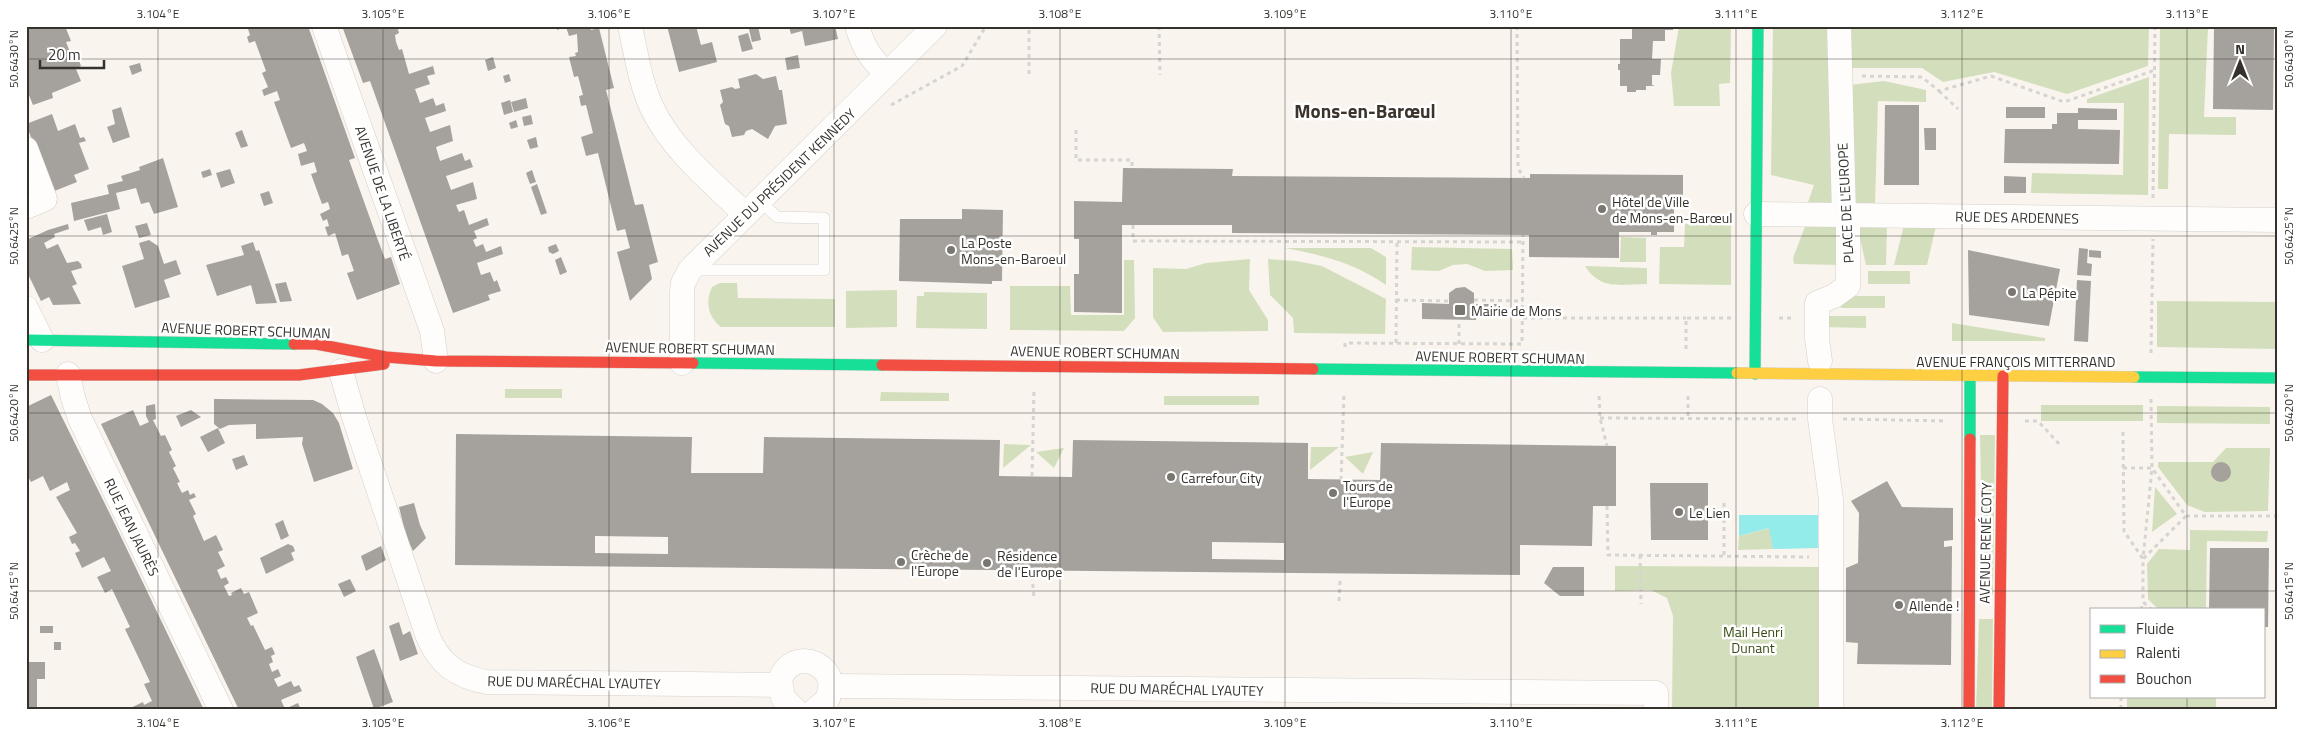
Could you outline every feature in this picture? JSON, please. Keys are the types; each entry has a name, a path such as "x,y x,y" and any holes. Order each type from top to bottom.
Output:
{"main road":[{"path":"1755,374 1758,26"},
{"name":"AVENUE ROBERT SCHUMAN","path":"41,343 316,344 386,357 436,361"},
{"name":"AVENUE ROBERT SCHUMAN","path":"26,374 56,370 299,375 341,371 381,364 436,361 1755,374"},
{"name":"AVENUE FRANÇOIS MITTERRAND","path":"1755,374 2277,378"},
{"name":"AVENUE RENÉ COTY","path":"1969,710 1970,376"},
{"name":"AVENUE RENÉ COTY","path":"1998,710 2003,376"}],"street":[{"name":"AVENUE DE LA LIBERTÉ","path":"324,26 432,331 436,361"},
{"path":"630,26 647,95 668,135 697,167 752,207"},
{"path":"857,26 863,45 871,58 887,74"},
{"name":"AVENUE DU PRÉSIDENT KENNEDY","path":"682,363 682,292 683,284 690,270 935,26"},
{"name":"PLACE DE L'EUROPE","path":"1820,361 1817,339 1817,303 1834,296 1848,286 1848,225 1844,215 1839,26"},
{"path":"26,149 46,199 26,207"},
{"name":"RUE DES ARDENNES","path":"1756,214 2277,220"},
{"path":"26,308 41,343"},
{"name":"RUE JEAN JAURÈS","path":"56,370 73,398 80,419 221,710"},
{"name":"RUE DU MARÉCHAL LYAUTEY","path":"341,371 354,417 427,634 437,654 453,671 464,677 487,682 780,685"},
{"path":"1820,409 1831,500 1831,710"},
{"path":"795,710 788,706 783,698 780,685 781,676 790,665 806,660 816,663 825,669 831,686 825,703 815,710"},
{"name":"RUE DU MARÉCHAL LYAUTEY","path":"831,686 1656,693 1656,710"}],"lane":[{"path":"690,270 824,270 824,218 777,217 752,207"}],"path":[{"path":"887,108 894,102 962,66 986,26"},
{"path":"1029,26 1029,74"},
{"path":"1159,26 1160,75"},
{"path":"1517,26 1518,168 1524,178"},
{"path":"1939,91 1992,76 2064,102 2154,70"},
{"path":"1840,75 1922,77 1958,109"},
{"path":"1076,130 1076,160 1132,160 1132,168"},
{"path":"1133,225 1133,241 1523,242"},
{"path":"1341,480 1345,343 1522,344 1523,235"},
{"path":"1396,343 1397,241"},
{"path":"1396,300 1449,300"},
{"path":"1474,300 1523,300"},
{"path":"1523,318 1740,318"},
{"path":"1686,318 1686,354"},
{"path":"1459,320 1459,344"},
{"path":"1032,476 1034,367"},
{"path":"2142,608 2144,602 2143,559 2152,468 2151,377"},
{"path":"1688,390 1688,418"},
{"path":"1599,403 1600,418 1607,446"},
{"path":"1600,418 1688,418 1820,409 1970,420"},
{"path":"2002,421 2038,422 2060,445"},
{"path":"2123,432 2124,531 2143,559"},
{"path":"2123,468 2152,468"},
{"path":"2152,468 2186,516"},
{"path":"1724,503 1724,557"},
{"path":"1607,506 1608,555 1832,557"},
{"path":"2143,559 2186,516 2277,516"},
{"path":"1640,556 1641,604"},
{"path":"1032,576 1034,597"},
{"path":"1339,601 1340,581"},
{"path":"2144,602 2150,608"}],"green space":[{"path":"1679,26 1731,26 1730,83 1719,84 1720,106 1674,106 1671,73"},
{"path":"1773,26 1830,26 1838,205 1807,205 1814,185 1771,175"},
{"path":"1847,26 2149,26 2148,66 2067,94 1994,72 1943,82 1922,68 1847,68"},
{"path":"2160,27 2208,27 2204,117 2236,117 2236,135 2169,134 2168,189 2158,189"},
{"path":"2149,77 2148,195 2031,193 2032,173 2123,175 2124,103 2087,103 2087,99"},
{"path":"1884,81 1926,90 1926,102 1878,101 1875,205 1852,204 1849,85"},
{"path":"1685,224 1731,224 1731,285 1659,284 1660,247 1684,247"},
{"path":"1806,224 1841,224 1840,265 1794,264 1793,258"},
{"path":"1857,225 1887,226 1886,265 1866,265"},
{"path":"1904,225 1936,226 1927,265 1894,265"},
{"path":"1621,237 1646,238 1646,262 1620,262"},
{"path":"1412,247 1512,249 1513,270 1485,271 1467,264 1453,265 1439,271 1411,270"},
{"path":"1285,248 1371,248 1386,257 1386,285 1350,265"},
{"path":"1250,259 1249,290 1268,320 1268,331 1163,332 1153,317 1153,268 1186,269 1206,263"},
{"path":"1268,259 1296,261 1322,266 1386,299 1385,334 1294,333 1293,318 1270,295"},
{"path":"1124,260 1134,260 1135,318 1124,331 1010,330 1010,286 1070,286 1071,315 1124,315"},
{"path":"1585,266 1647,268 1647,284 1620,285 1605,283 1591,274"},
{"path":"1868,271 1910,271 1910,284 1868,284"},
{"path":"720,283 737,283 738,298 835,299 835,327 721,327 713,319 708,304 712,287"},
{"path":"897,290 897,327 846,328 846,291"},
{"path":"924,292 987,293 987,329 916,328 917,296 924,296"},
{"path":"1841,296 1885,296 1885,308 1841,308"},
{"path":"2157,301 2277,302 2277,349 2157,347"},
{"path":"1822,316 1866,316 1866,328 1822,327"},
{"path":"1952,323 2045,338 2045,341 1952,341"},
{"path":"505,389 562,389 562,398 505,398"},
{"path":"881,392 949,393 949,401 880,401"},
{"path":"1164,396 1259,396 1259,405 1164,405"},
{"path":"2041,405 2143,405 2143,421 2041,421"},
{"path":"2157,406 2270,407 2270,424 2157,423"},
{"path":"1980,435 1995,435 1993,594 1983,594"},
{"path":"1004,444 1031,445 1003,468"},
{"path":"1311,447 1339,447 1310,470"},
{"path":"1064,448 1054,468 1036,452"},
{"path":"2226,448 2270,448 2268,511 2205,512 2187,505 2158,467 2158,462 2213,462"},
{"path":"1373,452 1363,474 1345,457"},
{"path":"2155,487 2177,514 2152,532"},
{"path":"1770,528 1773,549 1738,550 1739,536"},
{"path":"2190,530 2268,531 2267,542 2207,541 2206,608 2157,608 2148,599 2147,564 2159,549 2190,550"},
{"name":"Mail Henri Dunant","path":"1615,566 1832,567 1831,710 1672,710 1673,616 1667,598 1651,590 1615,591"},
{"path":"1979,619 1993,619 1992,710 1976,710"},
{"path":"2127,698 2216,698 2216,710 2127,710"}],"water":[{"path":"1739,515 1818,515 1818,548 1773,549 1769,528 1739,536"}],"building":[{"path":"26,26 65,26 71,41 66,42 70,52 75,50 81,66 76,69 81,81 52,93 53,98 33,105 26,88"},
{"path":"247,26 308,26 355,158 349,160 385,259 391,257 400,284 357,300 347,273 354,271 348,254 342,256 335,233 328,236 325,227 329,226 327,219 323,221 320,214 330,209 328,202 322,204 311,174 317,172 314,162 301,166 298,154 307,151 304,143 291,148 274,102 280,100 277,91 264,96 262,90 268,87 262,73 266,71 255,41 249,43 247,37 250,35"},
{"path":"342,26 397,26 399,33 395,35 396,42 399,50 402,49 409,74 433,66 435,74 427,76 430,84 415,89 420,103 433,98 436,106 444,103 446,111 425,118 430,132 450,125 453,141 436,147 440,161 462,153 465,161 470,159 473,167 446,176 451,190 473,182 477,199 456,205 459,212 464,210 469,225 487,218 489,225 474,231 477,238 473,240 476,247 483,244 486,252 501,246 503,254 477,263 481,275 490,272 494,282 497,280 501,291 488,295 490,300 453,313 370,81 363,83"},
{"path":"556,26 590,26 591,30 599,28 614,88 606,90 635,205 643,204 658,262 649,265 652,279 630,301 617,252 630,248 625,229 617,231 598,153 586,156 581,137 593,133 586,105 581,106 579,96 583,95 578,76 574,77 569,57 576,56 575,53 578,52 577,34 569,36 566,27 557,30"},
{"path":"667,26 696,26 701,45 712,42 717,62 679,72"},
{"path":"758,26 761,40 752,42 749,29"},
{"path":"835,26 838,39 805,46 802,31 791,34 789,27"},
{"path":"1632,26 1673,26 1673,30 1665,30 1665,41 1653,41 1652,59 1661,59 1660,75 1652,75 1652,85 1655,86 1646,86 1646,90 1627,92 1627,86 1620,86 1618,64 1620,64 1620,39 1632,39"},
{"path":"2214,28 2274,28 2273,110 2213,109"},
{"path":"748,33 753,49 742,52 738,36"},
{"path":"798,55 800,68 787,70 785,58"},
{"path":"493,57 496,68 488,71 485,60"},
{"path":"140,63 142,71 132,75 129,66"},
{"path":"509,74 511,81 505,83 503,76"},
{"path":"756,74 763,79 776,76 779,90 782,90 787,124 775,126 768,139 752,129 746,131 744,135 732,137 729,126 725,124 720,105 723,102 720,90 732,87 735,89 740,88 738,79"},
{"path":"526,98 528,108 514,112 511,102"},
{"path":"510,100 513,112 504,115 501,103"},
{"path":"1885,105 1919,105 1919,185 1884,185"},
{"path":"121,107 130,137 113,143 107,127 115,124 112,110"},
{"path":"2006,107 2045,107 2045,118 2006,118"},
{"path":"2078,108 2117,109 2117,120 2078,120 2078,129 2120,130 2119,164 2004,163 2005,129 2052,129 2052,124 2057,124 2057,113 2078,113"},
{"path":"52,114 58,131 75,124 80,138 84,137 86,141 79,143 89,169 74,175 77,182 52,192 26,124"},
{"path":"531,115 533,124 524,126 522,117"},
{"path":"516,120 518,127 511,129 509,123"},
{"path":"1924,128 1936,128 1936,150 1925,150"},
{"path":"242,130 248,146 241,148 235,133"},
{"path":"536,137 538,147 530,149 527,140"},
{"path":"163,158 178,207 154,214 149,202 141,204 136,188 116,193 120,209 74,221 71,203 109,194 107,185 123,181 121,176 140,170 139,167"},
{"path":"1123,168 1233,169 1232,176 1530,178 1530,174 1683,175 1683,199 1674,199 1674,232 1657,232 1657,235 1651,235 1651,232 1619,232 1619,258 1529,257 1529,235 1232,233 1232,225 1122,225 1122,313 1074,312 1074,274 1079,274 1079,239 1074,239 1074,201 1122,202"},
{"path":"210,169 212,175 203,178 201,172"},
{"path":"230,169 235,183 221,188 216,173"},
{"path":"532,170 536,182 530,184 526,173"},
{"path":"2004,176 2026,177 2026,193 2004,193"},
{"path":"537,184 547,213 541,215 531,187"},
{"path":"269,191 273,203 264,206 260,194"},
{"name":"La Poste Mons-en-Baroeul","path":"962,209 1003,210 1002,281 992,281 992,284 899,281 900,219 962,219"},
{"path":"107,214 112,232 103,235 101,227 88,231 84,220"},
{"path":"147,223 151,235 139,238 135,226"},
{"path":"68,224 69,229 54,234 55,237 44,243 47,249 58,244 67,263 78,261 81,264 82,268 71,271 77,284 72,286 81,304 53,305 49,297 41,301 26,270 26,240 48,230"},
{"path":"149,240 158,246 164,264 176,260 181,274 164,280 170,297 135,308 122,266 144,259 139,243"},
{"path":"253,242 256,251 259,250 277,303 256,304 251,285 217,296 206,265 244,255 241,246"},
{"path":"556,244 559,251 553,254 549,252 548,247"},
{"path":"2079,248 2088,249 2087,263 2092,264 2091,276 2077,275"},
{"name":"La Pépite","path":"1968,250 2060,269 2049,326 1969,315"},
{"path":"2089,250 2101,251 2101,258 2089,257"},
{"path":"561,257 567,272 560,275 555,260"},
{"path":"2077,280 2091,281 2088,342 2074,341"},
{"path":"286,282 292,301 280,302 275,284"},
{"name":"Mairie de Mons","path":"1465,287 1474,293 1474,304 1500,304 1500,318 1476,317 1476,320 1422,319 1422,303 1449,304 1449,293 1456,288"},
{"path":"51,395 204,710 126,710 143,702 144,705 152,701 144,684 150,682 125,629 130,627 112,589 105,593 97,577 111,571 104,557 82,568 75,553 80,551 75,543 72,544 69,537 77,533 56,497 70,490 67,482 50,491 43,476 31,482 26,473 26,438 29,437 26,432 26,407"},
{"path":"214,399 313,400 322,404 333,413 339,423 353,469 314,482 302,444 303,437 256,439 256,424 229,425 220,429 214,424"},
{"path":"155,404 156,419 153,420 161,436 165,435 172,450 169,452 176,466 173,468 180,482 177,483 182,493 188,490 190,495 194,493 196,497 189,500 196,514 193,516 204,541 216,535 223,550 218,552 225,566 217,570 221,579 226,577 229,583 224,586 229,596 241,588 244,594 249,592 258,613 247,618 251,626 253,625 265,650 272,647 275,654 271,656 273,662 269,664 272,672 278,669 281,676 274,679 278,687 291,681 294,687 299,685 302,691 281,700 285,709 298,703 301,710 239,710 101,424 133,410 140,426 149,422 146,416 146,406"},
{"path":"191,410 201,417 181,427 176,416"},
{"path":"218,428 225,443 208,452 200,437"},
{"path":"456,434 692,437 691,473 763,473 764,437 1000,440 999,476 1072,477 1073,440 1308,443 1308,479 1380,480 1381,443 1616,446 1616,506 1593,506 1592,546 1520,545 1520,575 455,565","holes":["595,536 668,537 668,554 595,553","1212,542 1284,543 1284,560 1212,559"]},
{"path":"244,455 248,465 236,470 232,459"},
{"path":"2217,462 2225,462 2231,468 2231,476 2225,482 2217,482 2211,476 2211,468"},
{"name":"Allende !","path":"1887,481 1902,507 1953,508 1953,540 1944,541 1944,547 1952,546 1951,665 1857,664 1858,643 1846,642 1846,568 1858,563 1859,513 1851,501"},
{"name":"Le Lien","path":"1650,483 1708,483 1708,540 1651,540"},
{"path":"414,503 426,538 413,551 406,536 399,507"},
{"path":"283,520 289,536 281,540 275,524"},
{"path":"288,544 293,546 295,551 291,553 294,560 266,574 260,558"},
{"path":"381,546 386,560 366,571 361,556"},
{"path":"2210,548 2269,548 2268,627 2266,627 2266,608 2209,608"},
{"path":"1553,567 1584,567 1584,596 1560,596 1544,583"},
{"path":"350,579 356,591 344,597 338,584"},
{"path":"399,622 403,635 410,631 418,654 400,661 389,626"},
{"path":"40,626 53,626 53,633 40,633"},
{"path":"54,642 61,642 61,650 54,650"},
{"path":"374,649 393,702 374,709 356,657"},
{"path":"26,662 45,662 45,679 37,679 37,710 26,710"},
{"path":"860,707 895,707 895,710 860,710"}],"traffic: fast":[{"path":"1755,374 1758,26"},
{"path":"26,340 294,344"},
{"path":"693,363 882,365"},
{"path":"1313,369 1737,373"},
{"path":"1970,376 1970,439"},
{"path":"2134,377 2277,378"}],"traffic: slow":[{"path":"1737,373 2134,377"}],"traffic: jam":[{"path":"294,344 316,344 386,357 436,361 693,363"},
{"path":"26,375 299,375 384,364"},
{"path":"882,365 1313,369"},
{"path":"1999,710 2003,376"},
{"path":"1969,710 1970,439"}],"place":[{"name":"Hôtel de Ville de Mons-en-Barœul","path":"1602,209"},
{"name":"La Poste Mons-en-Baroeul","path":"951,250"},
{"name":"La Pépite","path":"2012,292"},
{"name":"Mairie de Mons","path":"1460,310"},
{"name":"Carrefour City","path":"1171,477"},
{"name":"Tours de l'Europe","path":"1333,493"},
{"name":"Le Lien","path":"1679,512"},
{"name":"Crèche de l'Europe","path":"901,562"},
{"name":"Résidence de l'Europe","path":"987,563"},
{"name":"Allende !","path":"1899,605"}],"district":[{"name":"Mons-en-Barœul","path":"1365,110"}]}
